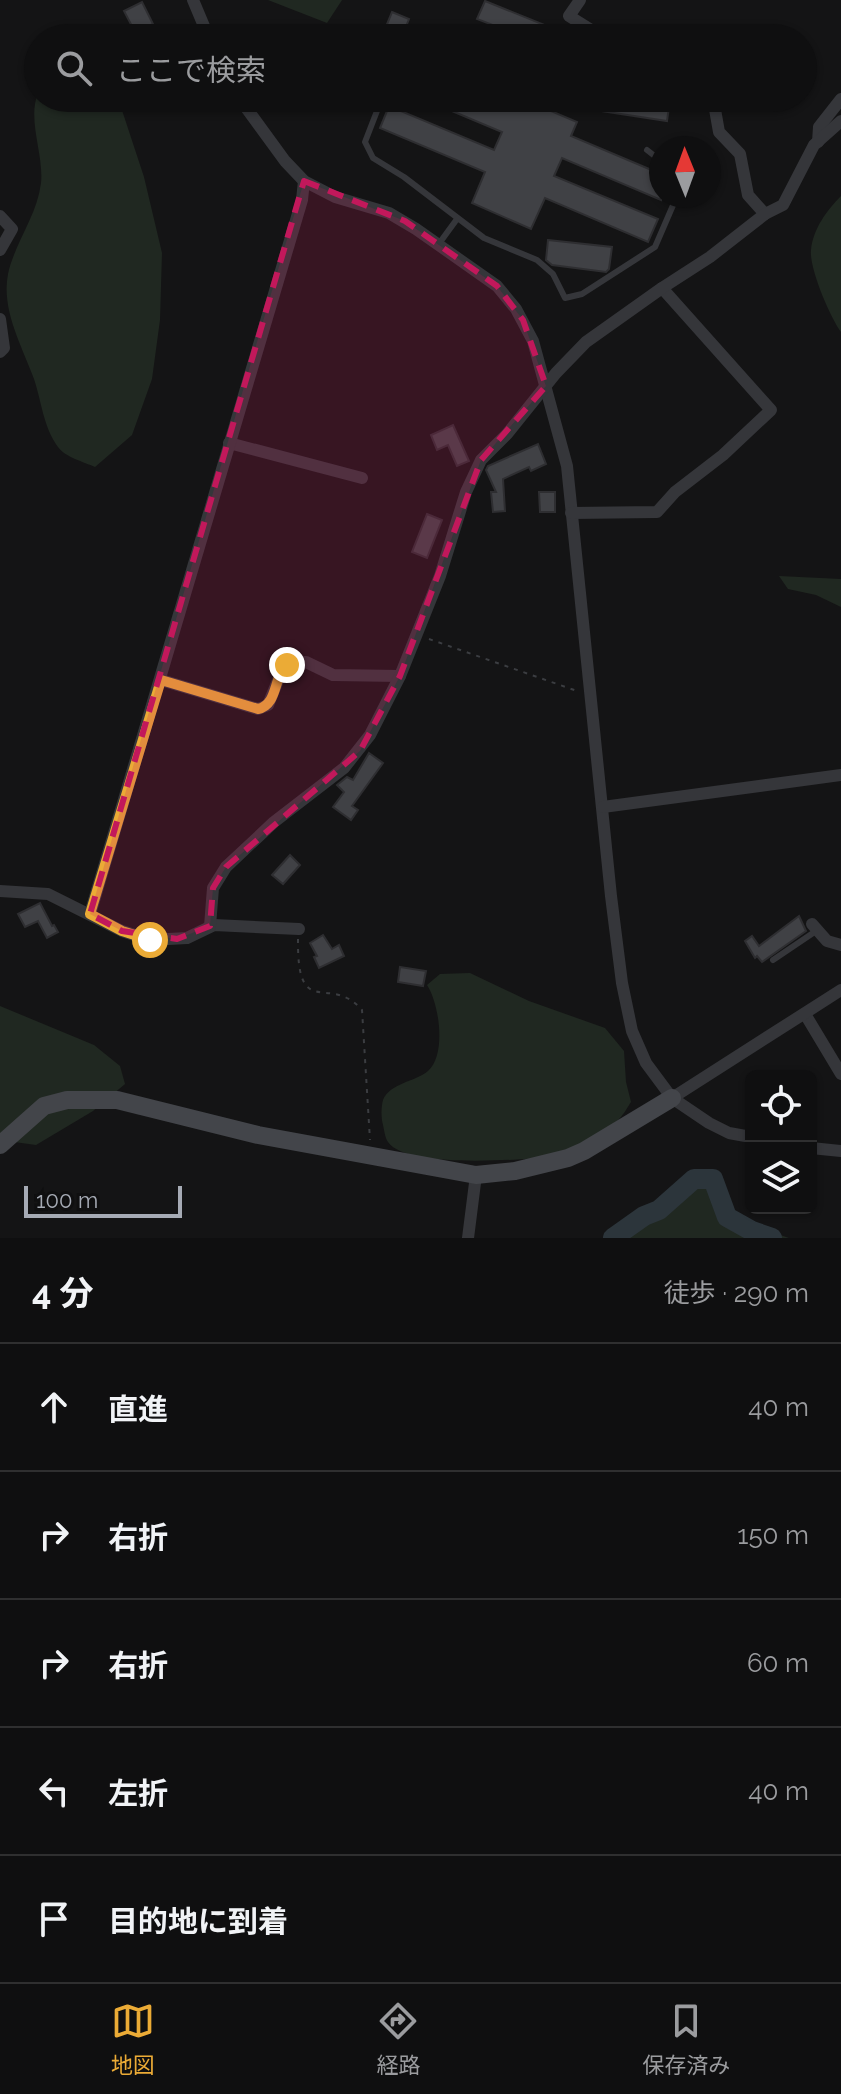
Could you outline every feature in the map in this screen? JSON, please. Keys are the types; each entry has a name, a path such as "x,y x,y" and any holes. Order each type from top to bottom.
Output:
{"street":[{"path":"193,0 203,24"},
{"path":"580,0 569,16 582,24"},
{"path":"818,142 819,127 841,99"},
{"path":"249,112 285,161 304,181 335,197 397,217 497,286 516,309 533,341 564,450 622,983 632,1031 646,1063 672,1098 719,1128 745,1135"},
{"path":"715,112 719,132 740,154 748,195 765,214"},
{"path":"210,926 211,894 226,867 274,822 349,763 370,735 400,676 446,561 466,492 481,460 586,342 719,250 765,214 783,205 818,142 841,121"},
{"path":"90,914 302,200 304,181"},
{"path":"0,216 12,229 0,250"},
{"path":"571,513 657,512 675,492 723,455 771,410 662,288"},
{"path":"0,319 4,348 0,352"},
{"path":"229,443 362,478"},
{"path":"161,680 258,709 264,708 270,701 283,668 294,662 306,662 333,675 400,676"},
{"path":"603,807 841,775"},
{"path":"0,891 48,894 122,931 150,940 187,938 210,926 299,929"},
{"path":"814,928 827,941 841,945"},
{"path":"0,1145 44,1106 67,1100 117,1100 258,1135 371,1158 476,1175 515,1171 584,1151 841,990"},
{"path":"805,1014 841,1074"},
{"path":"817,1149 841,1151"},
{"path":"468,1238 476,1175"}],"lane":[{"path":"376,112 367,133 367,151 484,238 532,256 553,274 562,294 568,298 582,294 655,247 672,208"},
{"path":"438,245 457,219"},
{"path":"773,960 814,928"}],"path":[{"path":"416,634 577,691 590,692"},
{"path":"299,929 300,977 305,986 319,993 347,999 363,1013 371,1158"}],"highlighted area":[{"path":"304,181 405,221 497,286 523,320 546,386 481,460 400,676 360,751 226,867 213,888 210,926 177,939 122,931 90,914"}],"shaded area":[{"path":"268,0 342,0 327,23"},
{"path":"123,112 144,177 162,253 160,320 152,379 132,435 95,467 65,454 53,439 7,301 11,262 35,207 41,183 34,114"},
{"path":"841,196 841,332 821,292 811,250 822,220"},
{"path":"779,576 841,579 841,607 816,595 788,589"},
{"path":"470,973 529,1001 605,1028 624,1051 631,1102 619,1119 584,1143 548,1158 439,1159 399,1150 388,1142 382,1119 386,1094 423,1075 438,1053 438,1016 427,985 440,974"},
{"path":"0,1006 94,1045 120,1066 125,1084 93,1111 36,1145 0,1140"},
{"path":"700,1186 715,1188 734,1219 789,1238 612,1238 638,1219 667,1208"}],"building":[{"path":"485,1 542,24 490,24 477,19"},
{"path":"142,2 153,24 131,24 124,11"},
{"path":"392,12 409,19 407,24 387,24"},
{"path":"387,112 403,112 494,150 502,132 454,112 553,112 577,122 571,136 649,169 649,195 562,158 554,176 658,219 648,242 545,198 531,229 472,203 485,172 380,128"},
{"path":"608,112 668,112 667,121"},
{"path":"548,240 612,247 609,269 606,272 552,265 546,260"},
{"path":"453,425 469,461 457,466 448,445 437,450 431,435"},
{"path":"538,444 546,464 531,471 529,467 503,479 505,511 493,512 491,492 496,492 486,470 488,466"},
{"path":"539,492 555,492 555,512 540,512"},
{"path":"427,514 442,520 427,558 412,552"},
{"path":"369,753 383,763 352,806 358,810 351,820 333,807 344,792 337,785 347,777 353,780"},
{"path":"290,855 300,865 283,884 272,875"},
{"path":"40,903 58,932 47,938 38,921 25,927 18,914"},
{"path":"799,916 806,931 762,962 757,956 755,958 745,941 752,936 759,946"},
{"path":"323,935 332,949 339,945 344,956 319,968 310,943"},
{"path":"400,967 426,971 423,986 398,982"}],"waterway":[{"path":"613,1238 644,1216 659,1210 694,1179 713,1179 727,1217 772,1238"}],"route":[{"path":"150,940 122,931 90,914 161,680 258,709 268,705 278,676 287,665"}]}
